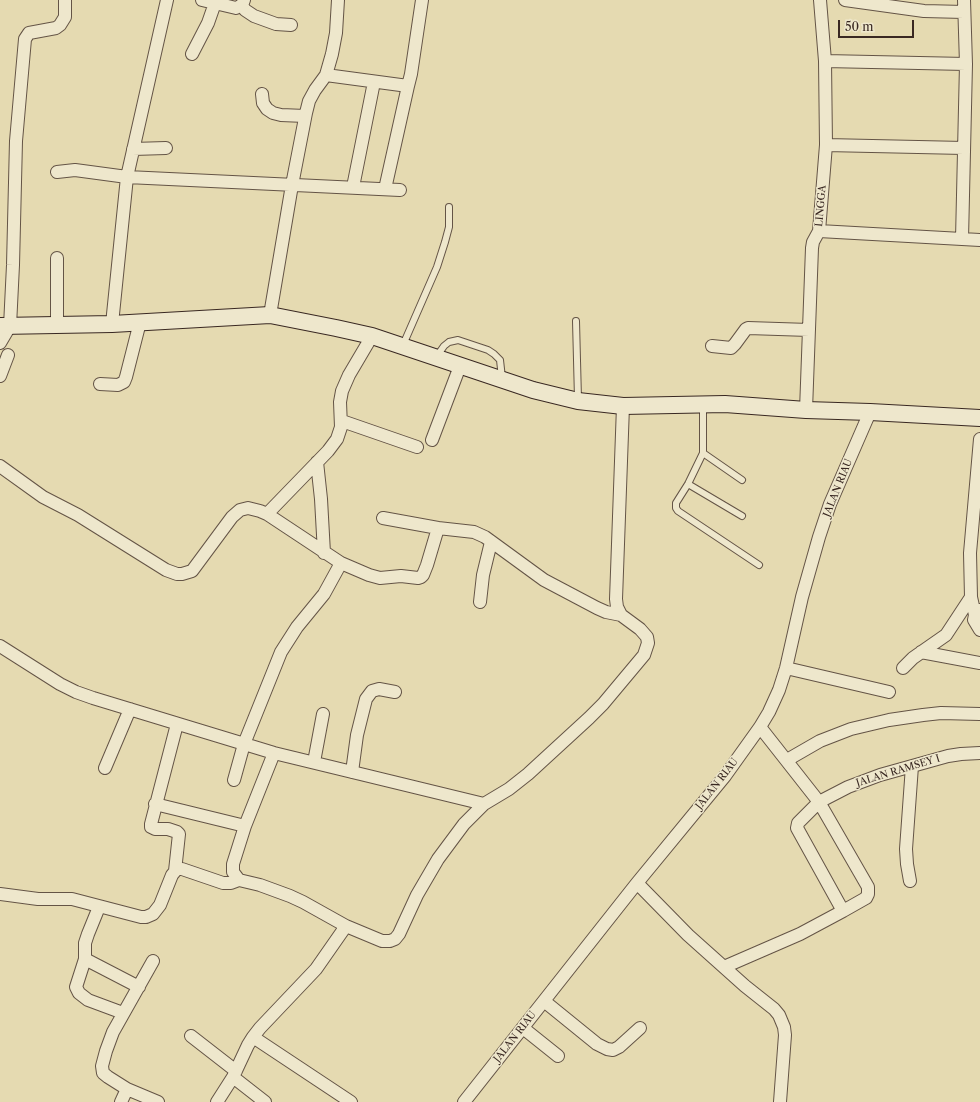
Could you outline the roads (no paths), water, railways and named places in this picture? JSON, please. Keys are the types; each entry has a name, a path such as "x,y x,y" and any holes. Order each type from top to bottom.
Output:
{"main road":[{"path":"5,326 112,324 270,315 372,336 533,390 578,401 623,406 724,404 806,410 980,418"}],"street":[{"path":"0,343 5,326 13,265 16,141 25,39 29,33 56,28 60,25 65,17 64,0"},
{"path":"112,324 126,177 167,0"},
{"path":"202,0 234,8 239,7 243,2"},
{"path":"270,315 305,116 309,101 326,75 332,54 336,33 338,0"},
{"path":"385,189 411,74 422,0"},
{"name":"LINGGA","path":"806,410 812,248 819,231 826,145 825,61 820,0"},
{"path":"845,0 924,12 964,6 966,64 962,238"},
{"path":"243,2 245,10 254,16 276,24 291,25"},
{"path":"192,54 208,23 215,3"},
{"path":"825,61 966,64"},
{"path":"326,75 408,86"},
{"path":"353,187 374,82"},
{"path":"262,94 263,103 272,113 305,116"},
{"path":"826,145 964,148"},
{"path":"133,149 166,148"},
{"path":"57,172 76,170 126,177 400,190"},
{"path":"819,231 980,240"},
{"path":"57,258 58,325"},
{"path":"100,384 118,386 124,382 140,322"},
{"path":"712,346 731,348 748,328 809,330"},
{"path":"267,514 333,445 341,427 342,421 340,402 342,392 349,375 372,336"},
{"path":"0,376 8,355"},
{"path":"432,440 460,366"},
{"path":"621,615 617,607 616,592 623,406"},
{"name":"JALAN RIAU","path":"464,1102 637,883 725,776 760,727 774,701 786,668 802,597 830,504 870,412"},
{"path":"342,421 417,447"},
{"path":"980,439 970,547 971,598 978,612 974,620 980,630"},
{"path":"317,462 324,553"},
{"path":"0,466 43,497 78,515 166,570 177,574 192,571 232,517 240,510 252,508 267,514 341,563 375,577 384,578 401,576 420,578 424,573 438,528"},
{"path":"175,871 182,869 223,883 231,883 239,880 260,885 303,902 346,926 382,941 390,941 395,939 399,934 417,894 438,859 464,824 484,804 528,774 580,726 603,704 644,655 648,643 647,637 640,629 621,615 606,612 597,608 544,580 481,535 469,530 438,528 383,518"},
{"path":"480,602 486,557 491,542"},
{"path":"234,780 244,744 281,652 297,627 324,594 341,563"},
{"path":"903,668 913,658 946,635 971,598"},
{"path":"0,646 76,692 274,753 484,804"},
{"path":"921,652 980,662"},
{"path":"786,668 889,692"},
{"path":"352,772 357,735 366,699 372,691 380,689 395,692"},
{"path":"105,768 130,709"},
{"path":"787,760 820,742 851,729 889,720 923,715 941,713 980,714"},
{"path":"314,762 323,714"},
{"path":"0,894 31,898 72,899 141,917 150,916 160,905 175,871 179,834 168,829 155,829 151,824 176,724"},
{"path":"724,967 800,934 843,912 866,898 868,894 868,887 819,802 760,727"},
{"path":"239,880 233,872 232,867 245,826 274,753"},
{"name":"JALAN RAMSEY I","path":"843,912 797,828 798,823 819,802 848,787 880,775 912,766 961,754 980,753"},
{"path":"910,881 906,850 912,766"},
{"path":"155,804 245,826"},
{"path":"637,883 688,935 774,1009 782,1021 785,1034 780,1102"},
{"path":"99,907 85,943 85,959 76,987 79,993 88,1000 123,1013"},
{"path":"218,1102 234,1074 243,1054 260,1028 316,969 346,926"},
{"path":"85,959 139,987"},
{"path":"153,961 123,1013 103,1057 102,1070 108,1077 127,1089 158,1102"},
{"path":"544,1001 597,1044 607,1050 612,1050 619,1047 640,1028"},
{"path":"523,1028 558,1056"},
{"path":"191,1036 265,1102"},
{"path":"253,1038 350,1102"},
{"path":"121,1102 127,1089"}],"lane":[{"path":"403,346 445,242 449,227 449,207"},
{"path":"576,321 578,401"},
{"path":"436,357 449,342 458,340 488,350 494,354 500,360 502,379"},
{"path":"703,404 703,453 688,484 675,506 677,510 758,565"},
{"path":"703,453 742,480"},
{"path":"688,484 742,516"}]}
